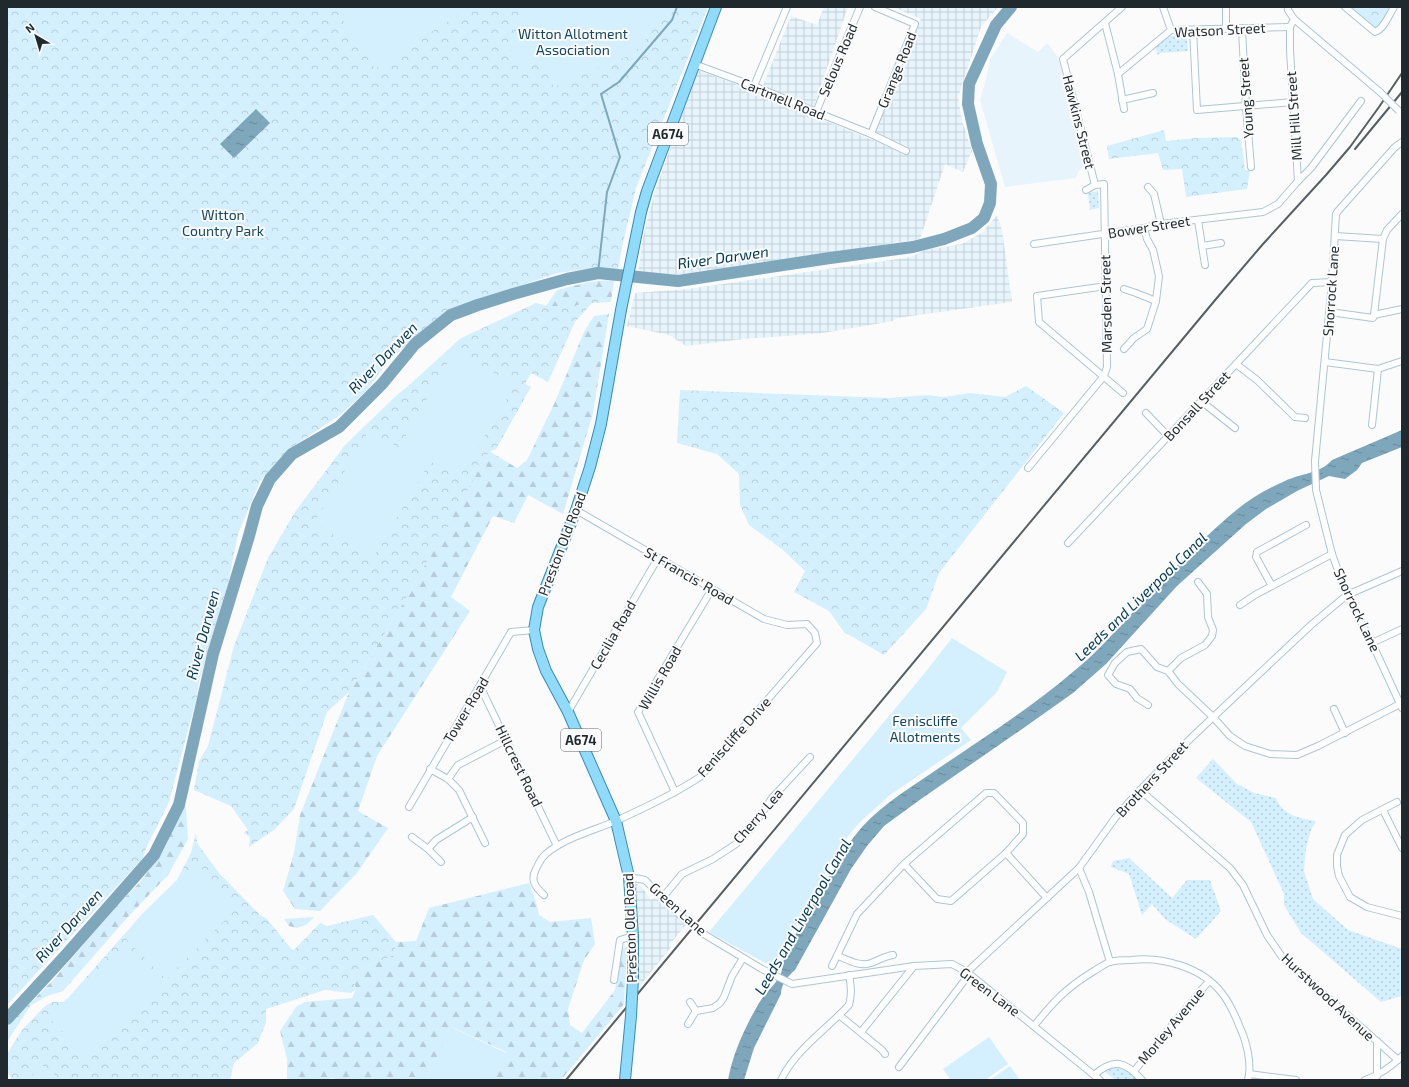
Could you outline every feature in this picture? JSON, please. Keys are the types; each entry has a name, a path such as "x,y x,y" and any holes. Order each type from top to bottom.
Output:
{"main road":[{"name":"Preston Old Road","path":"625,1080 633,979 633,936 629,877 616,821 568,712 546,671 538,649 534,630 538,607 576,510 590,467 601,424 630,264 647,191 716,7"}],"street":[{"path":"754,86 787,7"},
{"name":"Selous Road","path":"816,112 860,7"},
{"name":"Grange Road","path":"871,134 915,24 875,7"},
{"path":"1122,7 1104,23 1118,74 1124,109"},
{"path":"1163,7 1171,30"},
{"path":"1226,7 1226,29"},
{"path":"1288,7 1288,10 1294,19 1380,92 1400,113"},
{"path":"1345,7 1375,32 1379,31 1383,26 1394,7"},
{"name":"Mill Hill Street","path":"1263,212 1278,204 1298,181 1290,50 1290,27 1294,19"},
{"name":"Hawkins Street","path":"1095,185 1063,59 1104,23"},
{"name":"Watson Street","path":"1118,74 1171,30 1290,27"},
{"name":"Young Street","path":"1242,29 1251,167"},
{"path":"1193,30 1197,110 1293,102"},
{"name":"Cartmell Road","path":"694,64 754,86 871,134 906,151"},
{"path":"1122,100 1153,93"},
{"path":"1298,181 1311,168 1362,101"},
{"name":"Shorrock Lane","path":"1401,706 1372,643 1347,596 1332,554 1316,490 1315,461 1330,312 1338,211 1395,147 1402,142"},
{"name":"Marsden Street","path":"1095,185 1104,184 1107,367 1104,376"},
{"path":"1086,190 1095,185"},
{"path":"1148,187 1154,194 1161,224"},
{"name":"Bower Street","path":"1034,244 1144,228 1161,224 1263,212"},
{"path":"1374,315 1383,239 1387,230 1401,218"},
{"path":"1198,220 1205,265"},
{"path":"1124,349 1134,338 1147,329 1156,301 1159,276 1153,250 1147,239 1144,228"},
{"path":"1335,236 1383,239"},
{"path":"1202,246 1221,243"},
{"name":"Bonsall Street","path":"1068,543 1312,283 1332,282"},
{"path":"1106,286 1037,296 1039,322 1104,376 1123,394"},
{"path":"1124,289 1136,292 1156,301"},
{"path":"1330,312 1373,318 1374,315 1402,309"},
{"path":"1325,362 1378,369 1402,361"},
{"path":"1236,364 1257,380 1295,417 1305,418"},
{"path":"1372,425 1378,369"},
{"path":"1028,468 1104,376"},
{"path":"1201,402 1235,428"},
{"path":"1146,413 1168,436"},
{"name":"St Francis' Road","path":"576,510 764,619 787,625 808,624"},
{"path":"1272,586 1256,557 1257,552 1306,525"},
{"path":"1240,605 1255,595 1332,554"},
{"name":"Cecilia Road","path":"568,712 658,558"},
{"name":"Brothers Street","path":"898,1067 967,977 967,972 1079,868 1115,818 1140,790 1213,717 1311,625 1347,596 1402,571"},
{"path":"1168,671 1181,658 1205,645 1212,636 1213,630 1208,617 1207,594 1198,582"},
{"name":"Willis Road","path":"675,792 638,712 712,589"},
{"name":"Feniscliffe Drive","path":"544,894 537,889 533,875 542,858 557,846 584,833 616,821 675,792 700,777 817,643 815,633 808,624"},
{"path":"1372,643 1402,629"},
{"name":"Tower Road","path":"409,807 512,632 534,630"},
{"path":"1148,705 1137,698 1130,689 1116,684 1108,675 1115,663 1127,652 1141,649 1157,667 1168,671 1178,684 1213,717 1230,736 1245,746 1270,754 1297,754 1318,746 1401,706"},
{"name":"Hillcrest Road","path":"480,686 557,846"},
{"path":"1334,709 1345,733"},
{"path":"448,779 458,765 506,740"},
{"name":"Cherry Lea","path":"663,897 682,874 713,859 736,844 754,825 772,798 810,757"},
{"path":"430,769 448,779 460,790 485,843"},
{"name":"Hurstwood Avenue","path":"1140,790 1230,868 1243,885 1267,935 1282,957 1377,1041 1400,1058"},
{"path":"832,966 857,914 904,864 986,793 994,793 1023,823 1023,834 1006,853 951,901 937,899 904,864"},
{"path":"1397,802 1362,820 1345,836 1337,855 1337,866 1339,876 1350,897 1367,907 1402,916"},
{"path":"1383,810 1402,848"},
{"path":"428,850 436,840 473,817"},
{"path":"412,837 441,862"},
{"path":"1006,853 1048,898"},
{"path":"1079,868 1089,892 1110,962"},
{"name":"Green Lane","path":"629,877 645,880 681,916 702,933 766,972 788,983 792,984 914,966 952,964 967,972 1100,1080"},
{"path":"614,980 620,940 633,936"},
{"path":"838,956 857,964 870,963 886,956 893,955"},
{"path":"688,1024 696,1011 713,1008 720,1003 743,958"},
{"path":"1034,1026 1065,991 1076,982 1110,962 1142,958 1170,963 1197,973 1221,992 1235,1016 1246,1041 1249,1077 1296,1080"},
{"path":"861,1032 914,966"},
{"path":"781,1080 789,1065 849,1005 851,997 849,975"},
{"name":"Morley Avenue","path":"1134,1071 1209,981"},
{"path":"690,1002 696,1011"},
{"path":"839,1015 861,1032 885,1054"},
{"path":"1377,1041 1377,1076"},
{"path":"1365,1080 1377,1076 1390,1068 1400,1058"},
{"path":"1094,1075 1107,1065 1121,1064 1134,1071 1142,1080"}],"shaded area":[{"path":"824,7 848,7 811,115 872,140 921,19 893,7 998,7 981,27 958,97 962,121 972,151 963,172 945,164 920,239 675,275 651,275 638,273 643,238 654,194 698,70 760,93 791,16 817,25"},
{"path":"1007,33 1038,52 1047,43 1058,57 1083,167 1078,172 1076,178 1005,187 980,100 990,59"},
{"path":"997,215 1002,230 1012,302 897,318 893,321 823,333 744,339 686,346 669,335 627,326 635,293 688,289 911,257 925,250 962,244 983,232"},
{"path":"636,884 641,886 651,900 655,897 686,925 669,945 671,947 639,987 639,930"}],"green space":[{"name":"Witton Country Park","path":"7,7 708,7 636,188 618,270 594,268 558,273 457,307 426,329 389,360 367,390 339,416 289,449 260,481 238,534 228,583 199,681 197,696 169,802 146,848 143,858 7,1005"},
{"path":"353,7 459,7 462,12 375,69 340,16"},
{"name":"Witton Allotment Association","path":"531,7 666,7 649,36 633,54 554,87 541,57 525,70 508,44"},
{"path":"1350,7 1392,7 1379,28 1373,28"},
{"path":"1168,36 1187,36 1188,51 1160,53 1158,55 1155,48"},
{"path":"1164,130 1166,141 1196,138 1237,137 1241,140 1245,170 1250,170 1247,189 1186,197 1182,169 1163,170 1158,153 1109,159 1107,146"},
{"path":"1098,191 1099,208 1090,210 1088,193"},
{"path":"614,280 611,302 594,298 576,306 546,306 557,290 589,282"},
{"path":"594,298 611,302 592,303 575,322 548,382 531,373 525,384 531,387 496,449 489,452 408,595 349,692 327,712 294,809 274,830 249,847 250,837 244,833 248,830 231,806 194,790 199,761 208,746 234,646 268,558 295,512 345,445 397,395 461,338 536,303 548,306 575,306"},
{"path":"609,314 593,413 563,514 528,495 514,523 493,516 451,597 470,611 377,756 358,811 388,828 357,873 320,911 295,909 283,891 294,853 300,815 349,692 408,595 489,451 517,468 527,460 555,402 584,332 594,316"},
{"path":"455,350 515,385 459,478 401,444"},
{"path":"1026,386 1064,413 939,573 926,609 884,655 844,632 829,611 794,592 805,571 783,550 749,525 740,505 739,474 717,454 677,443 680,390 889,398 928,395 944,397 970,393 1005,397"},
{"path":"369,430 428,465 373,558 314,523"},
{"name":"Feniscliffe Allotments","path":"952,638 1007,672 997,692 961,728 971,740 890,795 859,823 845,840 802,913 779,955 777,963 765,963 709,932 924,674"},
{"path":"1213,759 1237,784 1254,793 1276,798 1283,809 1293,815 1316,821 1311,830 1306,848 1304,871 1313,899 1348,930 1402,949 1402,996 1381,1002 1301,933 1284,905 1284,894 1251,822 1196,778"},
{"path":"183,806 186,808 188,839 168,875 126,919 63,991 47,996 30,1006 7,1042 7,1027 53,980 116,907 141,881 164,850"},
{"path":"196,832 197,843 219,873 260,915 267,919 293,951 320,923 327,926 373,915 396,942 394,955 351,973 356,989 351,993 325,990 266,1009 266,1022 258,1043 234,1063 230,1080 10,1080 11,1077 7,1072 7,1054 22,1030 45,1006 52,1002 63,1002 68,998 144,912 177,880 191,853"},
{"path":"1129,858 1172,898 1187,880 1210,880 1221,911 1196,939 1165,919 1152,904 1142,915 1129,874 1111,867 1113,861"},
{"path":"196,863 239,906 166,979 124,937"},
{"path":"529,883 539,915 550,922 591,918 595,944 584,960 568,1009 570,1025 582,1033 615,990 623,947 627,947 624,1004 561,1080 493,1080 506,1052 452,1027 426,1080 336,1080 333,1078 325,1080 287,1080 287,1059 280,1031 296,1007 305,1002 352,998 356,989 351,973 394,955 396,942 416,941 429,908"},
{"path":"314,917 306,925 296,928 289,926 284,919"},
{"path":"124,947 162,985 89,1058 51,1020"},
{"path":"451,1027 506,1053 493,1080 426,1080"},
{"path":"989,1037 1008,1064 985,1080 951,1080 943,1069"},
{"path":"41,1064 62,1080 29,1080"},
{"path":"1010,1066 1020,1080 990,1080"},
{"path":"1116,1066 1126,1069 1138,1080 1115,1080 1103,1070"}],"water":[{"path":"256,109 270,123 234,158 220,144"},
{"path":"1402,430 1402,447 1362,463 1357,470 1345,479 1329,476 1297,491 1266,509 1246,524 1177,586 1106,664 1073,693 884,826 867,846 851,869 795,970 787,978 781,990 781,994 754,1048 744,1080 728,1080 736,1050 744,1031 759,1003 780,976 786,952 843,853 857,833 871,818 899,795 1025,709 1081,665 1106,641 1188,554 1241,506 1262,492 1291,478 1316,471 1327,465 1332,460"}],"waterway":[{"path":"598,273 607,192 620,157 601,94 619,82 672,20 677,7"},
{"name":"River Darwen","path":"7,1019 154,855 179,805 213,654 257,506 270,479 292,454 339,427 382,384 415,344 451,315 478,305 567,279 598,273 678,281 913,247 944,239 972,228 984,218 990,203 991,184 977,144 968,104 969,84 996,25 1011,7"}],"railway":[{"path":"566,1080 1216,299 1350,147 1402,73"},
{"path":"1355,149 1402,92"}],"water label":[{"name":"Leeds and Liverpool Canal","path":"1141,597"},
{"name":"Leeds and Liverpool Canal","path":"803,917"}]}
